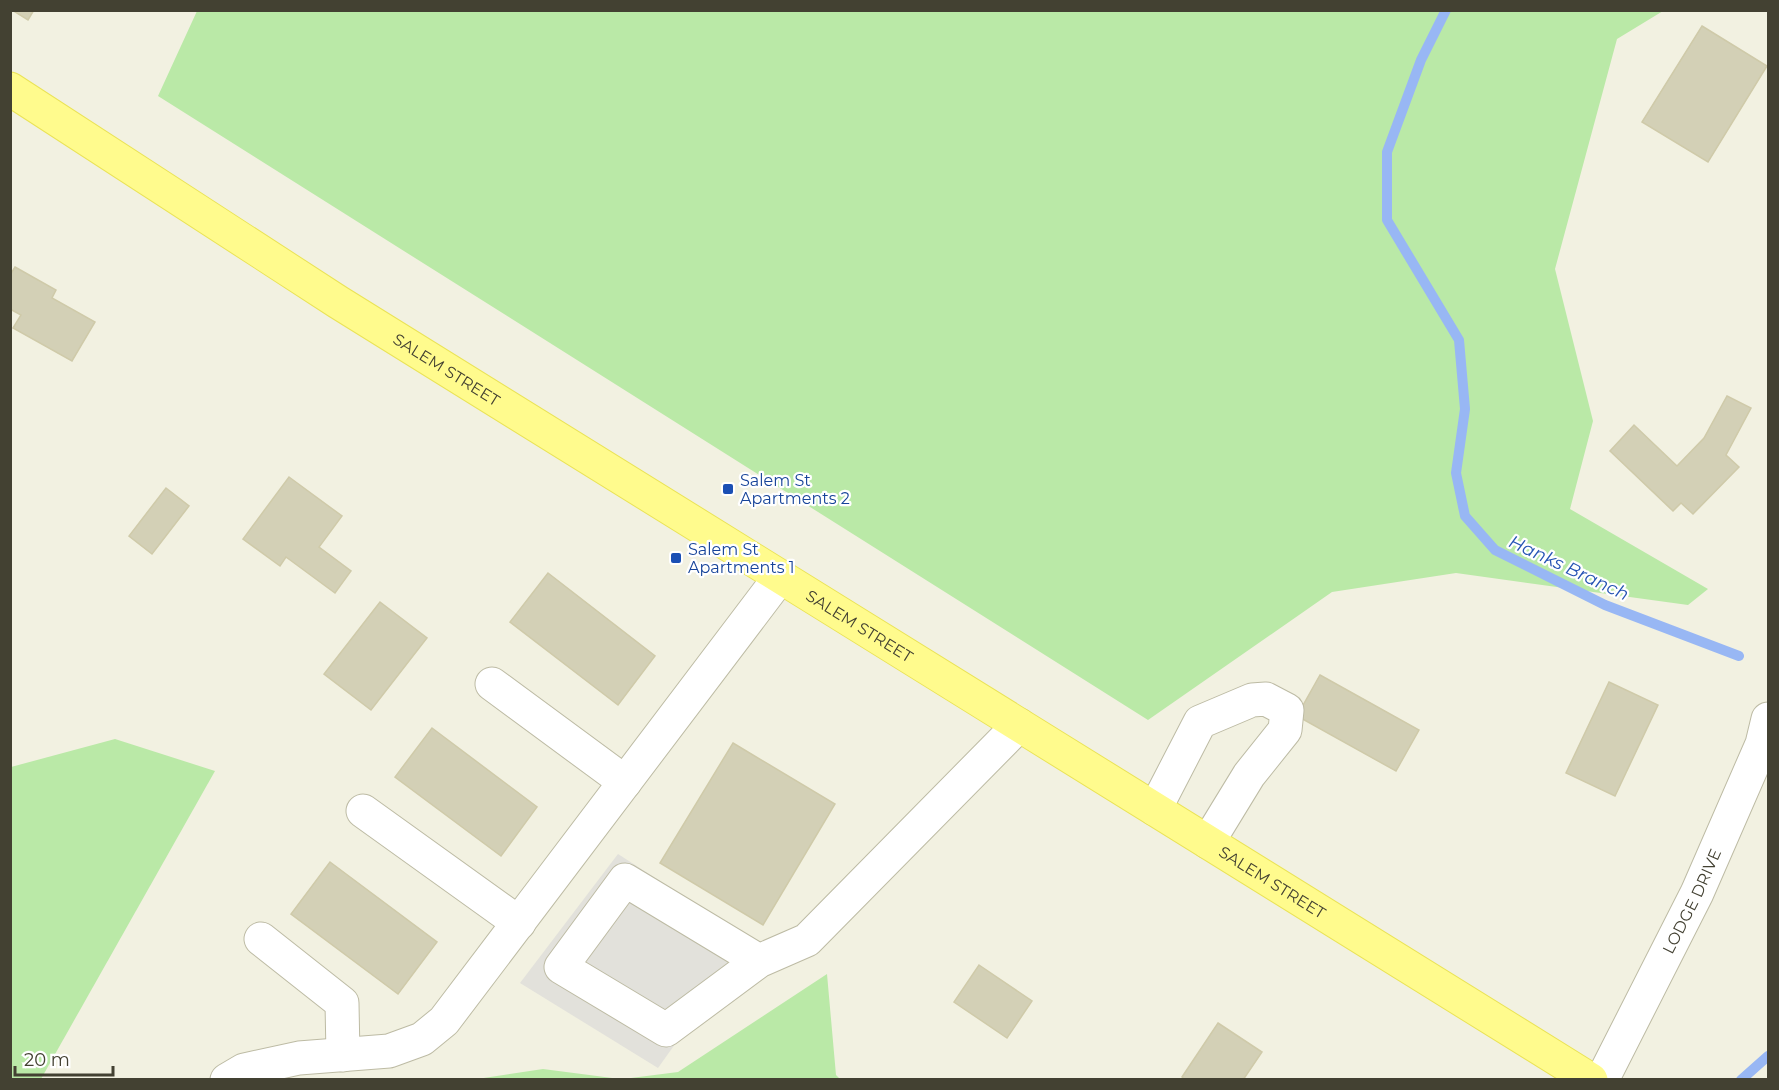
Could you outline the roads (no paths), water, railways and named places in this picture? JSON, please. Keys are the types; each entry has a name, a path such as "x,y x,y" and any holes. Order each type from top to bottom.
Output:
{"main road":[{"name":"SALEM STREET","path":"10,89 338,302 1591,1080"}],"street":[{"path":"227,1080 244,1070 299,1058 389,1051 422,1039 444,1020 780,577"},
{"path":"492,684 625,782"},
{"path":"1155,809 1200,722 1252,700 1266,699 1287,710 1285,730 1249,775 1208,842"},
{"name":"LODGE DRIVE","path":"1602,1080 1697,893 1762,744 1768,719"},
{"path":"759,961 625,880 561,967 666,1030 759,961 807,940 1019,725"},
{"path":"363,811 519,923"},
{"path":"261,939 342,1004 343,1055"}],"waterway":[{"name":"Hanks Branch","path":"1446,10 1421,60 1387,152 1387,220 1459,340 1465,409 1456,473 1465,516 1495,550 1605,605 1739,656"},
{"name":"Hanks Branch","path":"1741,1080 1768,1056"}],"place":[{"name":"Salem St Apartments 2","path":"728,489"},
{"name":"Salem St Apartments 1","path":"676,558"}]}
